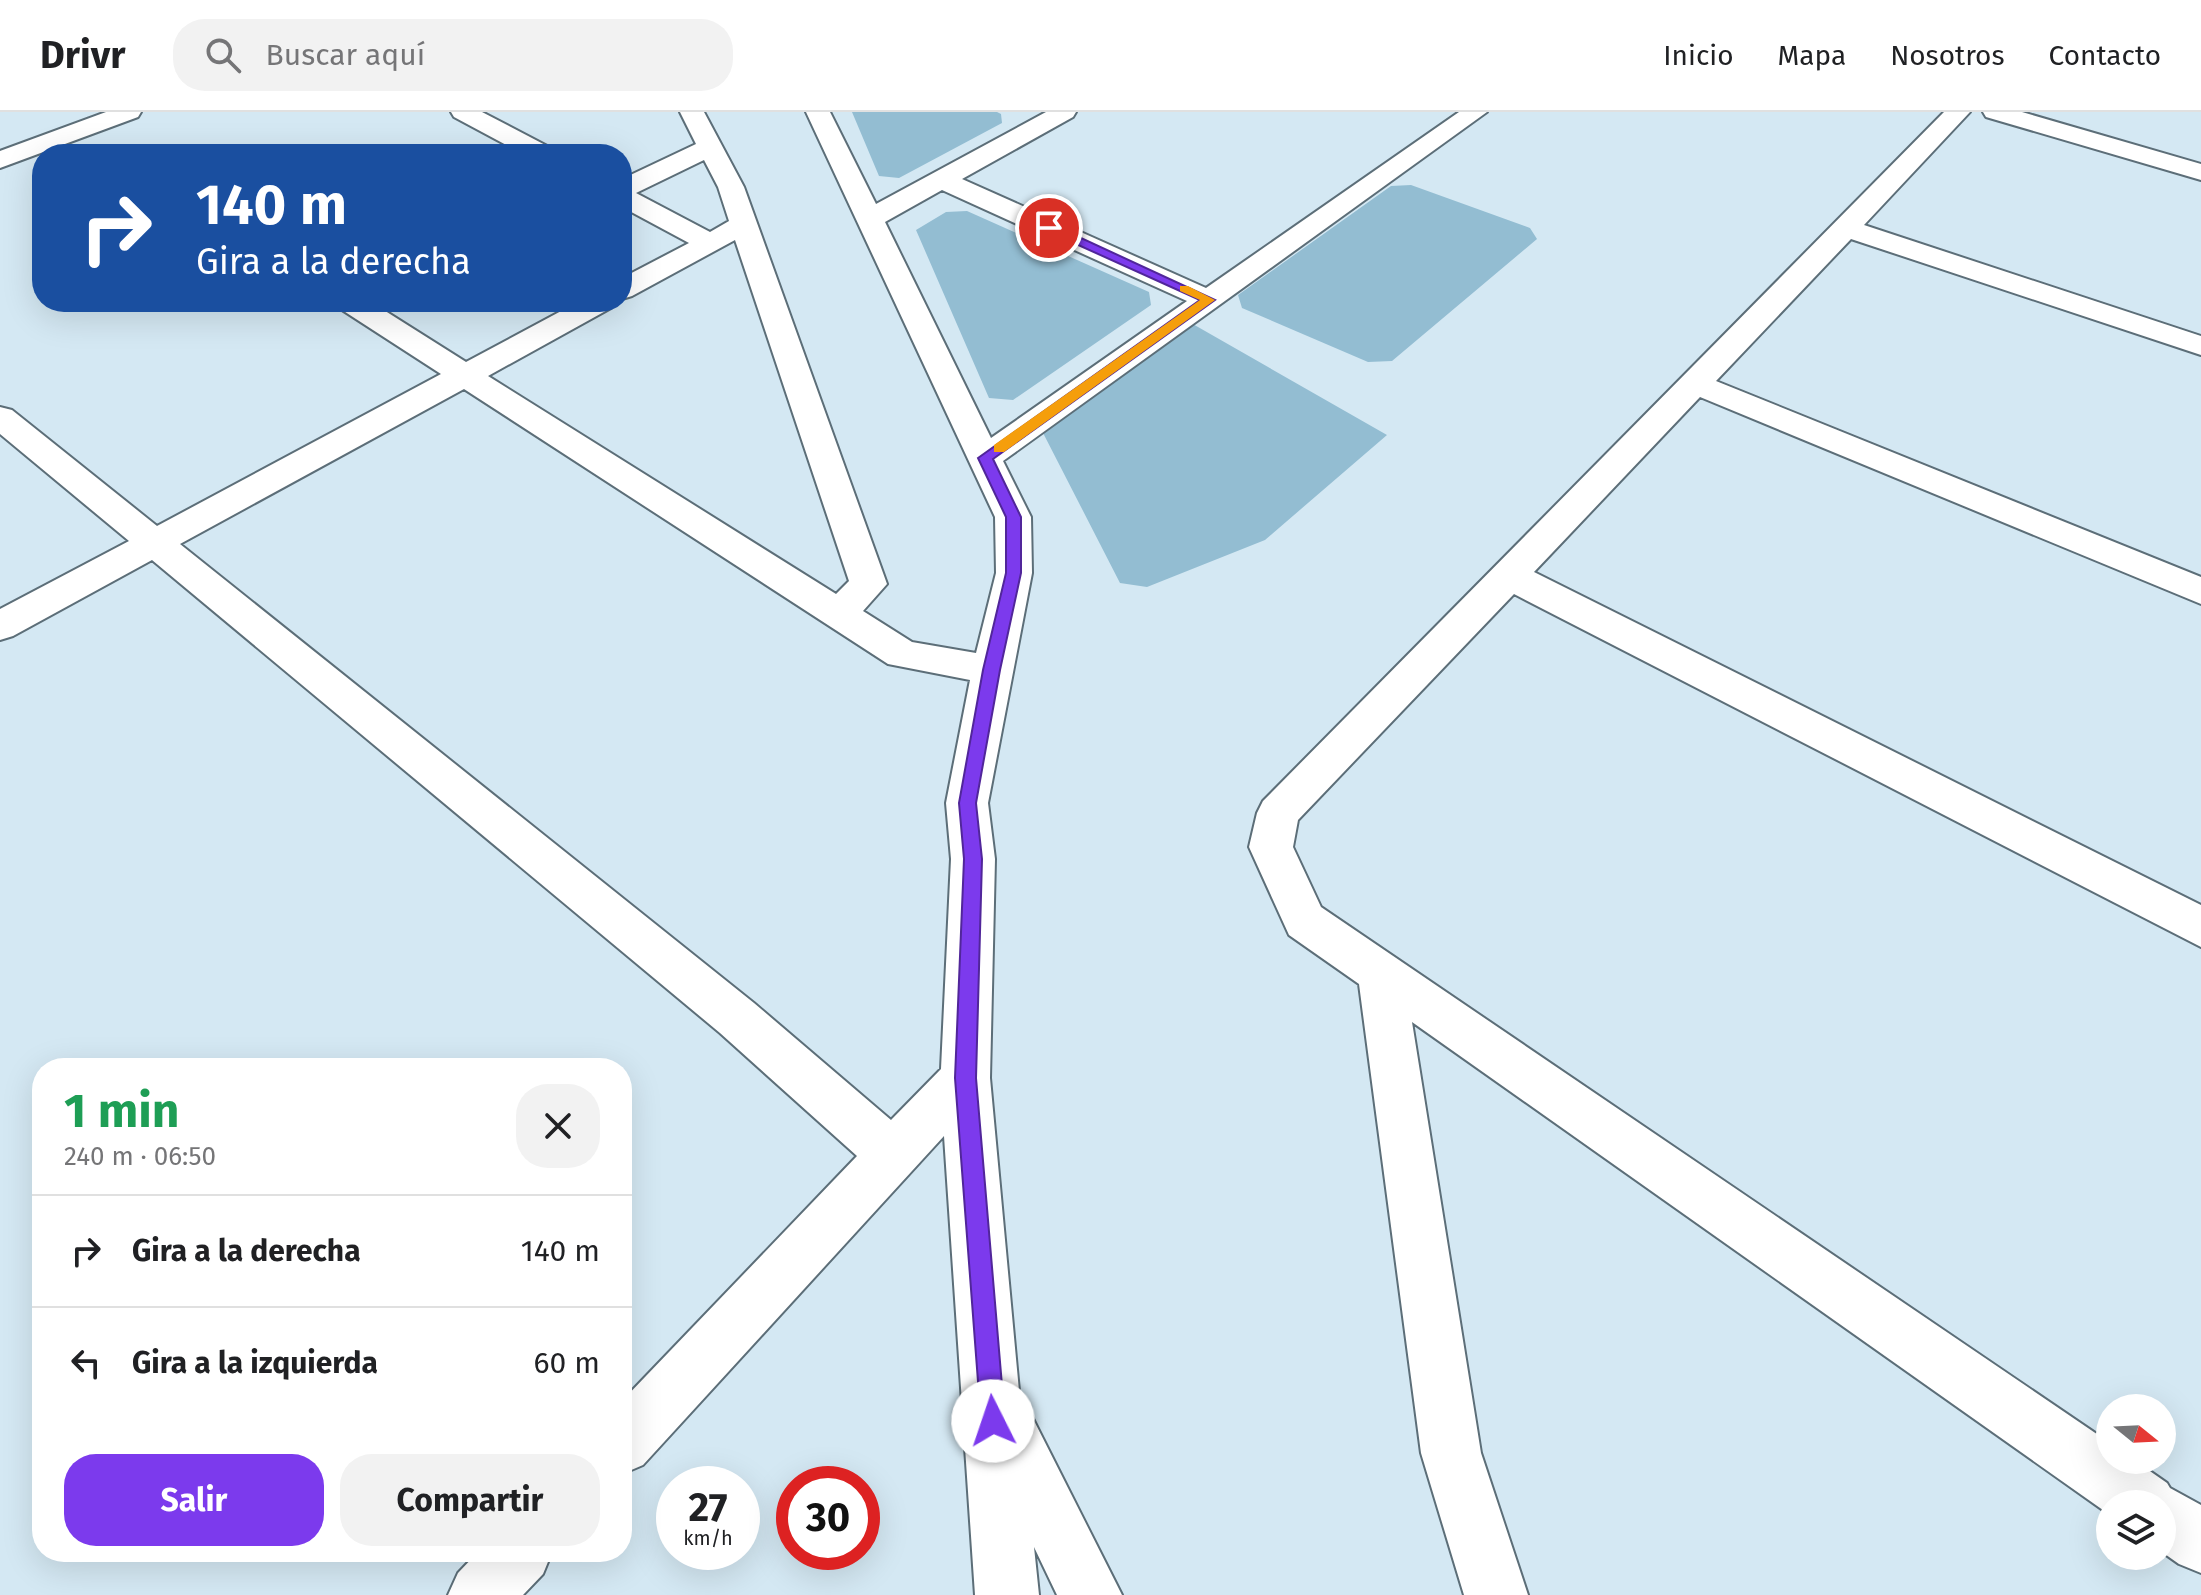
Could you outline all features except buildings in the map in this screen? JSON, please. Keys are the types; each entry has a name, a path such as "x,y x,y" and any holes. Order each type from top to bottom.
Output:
{"street":[{"path":"50,112 101,144"},
{"path":"42,144 129,112"},
{"path":"463,112 523,144"},
{"path":"692,112 731,187 868,584 840,612"},
{"path":"818,112 1013,517 1014,573 967,803 973,859 965,1078 1007,1595"},
{"path":"985,458 1475,112"},
{"path":"1958,112 1278,813 1271,847 1305,921 2126,1490"},
{"path":"1995,112 2201,172"},
{"path":"2063,112 2201,151"},
{"path":"870,219 1060,113"},
{"path":"632,184 710,147"},
{"path":"0,160 32,148"},
{"path":"942,180 1209,300"},
{"path":"632,201 710,243"},
{"path":"632,285 743,225"},
{"path":"1845,228 2201,346"},
{"path":"366,312 902,654 992,670"},
{"path":"0,626 582,312"},
{"path":"1694,383 2201,591"},
{"path":"0,417 737,1018 893,1155"},
{"path":"1508,575 2201,927"},
{"path":"1381,974 1451,1453 1496,1595"},
{"path":"632,1433 965,1078"},
{"path":"991,1392 1090,1595"},
{"path":"2176,1525 2201,1542"},
{"path":"480,1595 511,1562"}],"shaded area":[{"path":"852,112 997,112 1001,114 1002,123 899,178 879,176"},
{"path":"1411,185 1530,228 1537,239 1392,361 1368,362 1242,308 1238,295 1391,186"},
{"path":"967,211 1149,292 1151,305 1013,400 989,398 916,230 946,212"},
{"path":"1191,323 1387,435 1265,540 1147,587 1120,583 1041,429"}],"slow traffic":[{"path":"999,448 1209,300 1184,289"}],"route":[{"path":"993,1421 965,1078 973,859 967,803 1014,573 1014,545 1013,517 985,458 1209,300 1049,228"}]}
